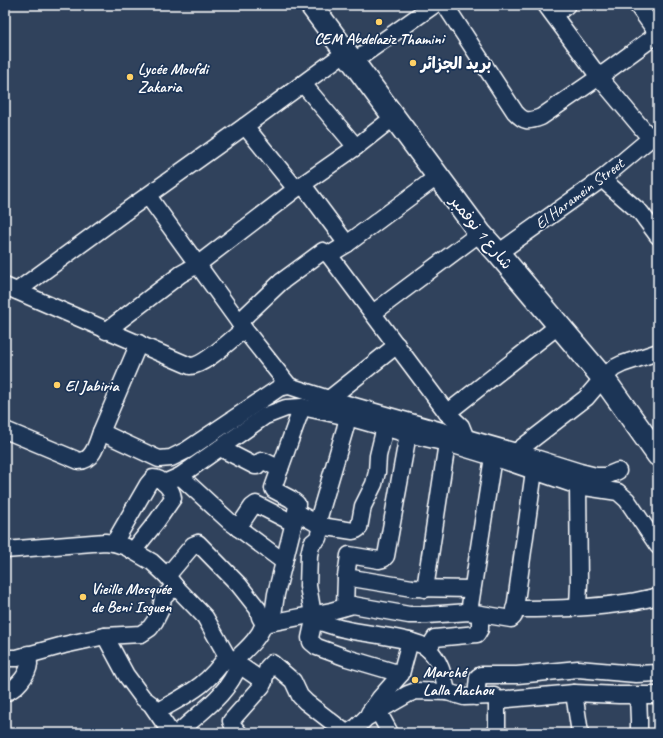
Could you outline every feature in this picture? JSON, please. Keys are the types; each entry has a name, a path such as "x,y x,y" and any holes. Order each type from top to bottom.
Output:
{"main road":[{"name":"شارع 1 نوفمبر","path":"311,5 480,233 602,378 658,455"}],"street":[{"path":"11,289 148,196 303,84 434,5"},
{"path":"445,5 514,112 520,118 532,121 541,117 651,39 655,34 654,27 637,5"},
{"path":"567,5 550,10 599,77 654,135"},
{"path":"303,84 356,147"},
{"path":"106,331 394,118"},
{"path":"245,126 300,187 347,244"},
{"name":"El Haramein Street","path":"498,253 602,179 654,135"},
{"path":"329,255 347,244 438,176"},
{"path":"602,179 641,212 658,236"},
{"path":"148,196 241,326 289,386"},
{"path":"373,313 480,233"},
{"path":"11,289 106,331 140,343 194,366 203,362 241,326 281,282 323,251 329,255 447,413 461,426 464,436"},
{"path":"447,413 558,326"},
{"path":"5,430 82,461 91,455 140,343"},
{"path":"329,399 396,345"},
{"path":"516,452 586,398 602,378 614,368 658,352"},
{"path":"101,432 159,459 171,458 178,456 279,388 289,386 329,399 464,436 596,476 606,476 618,471"},
{"path":"157,712 199,687 217,670 233,661 259,636 268,623 284,562 296,504 294,500 273,489 302,407"},
{"path":"164,483 180,476 265,416 286,408 302,407 348,417 408,434 448,443 578,486 611,491 620,494 627,500 658,546"},
{"path":"348,417 319,525 318,538 311,544 309,555 308,586 314,617 310,638 315,646 347,658 401,674"},
{"path":"238,528 252,507 257,504 294,518 319,525 352,531 356,530 358,528 363,506 374,484 377,472 378,456 385,427"},
{"path":"345,608 346,577 349,555 379,560 386,556 408,434"},
{"path":"425,589 448,443"},
{"path":"220,448 255,466 257,466 261,461 264,461 280,470"},
{"path":"428,649 435,638 478,633 480,629 474,613 472,589 493,457"},
{"path":"5,658 17,658 28,654 105,636 141,634 146,632 155,621 161,609 163,598 171,581 193,545 198,543 239,585 258,609 260,617 268,623 314,617 353,605 389,612 426,615 474,613 509,619 514,616 534,471"},
{"path":"180,476 238,528 284,562"},
{"path":"114,543 151,480 153,478 157,478 164,483 172,493 172,499 133,551"},
{"path":"578,486 578,607"},
{"path":"5,550 105,542 126,546 152,562 206,617 233,661 264,682"},
{"path":"346,577 412,588 472,589"},
{"path":"514,609 554,609 578,607 620,603 658,596"},
{"path":"314,617 344,629 420,644 428,649 440,665 447,692"},
{"path":"105,636 126,675 143,698 151,704 171,733 209,706 222,693 234,678 233,661"},
{"path":"372,715 375,704 401,674 410,641"},
{"path":"5,693 10,691 23,678 29,663 28,654"},
{"path":"239,733 232,725 232,720 264,682 269,665 274,664 293,681 300,696 306,702 346,733 357,727 372,715 416,691 447,692 464,697 494,696 497,700 497,733"},
{"path":"476,697 478,678 481,675 517,675 578,669 636,674 658,673"},
{"path":"497,700 574,693 638,696 658,695"},
{"path":"574,693 580,733"},
{"path":"638,696 640,720 639,733"},
{"path":"372,715 390,733"}],"place":[{"name":"CEM Abdelaziz Thamini","path":"379,22"},
{"name":"بريد الجزائر","path":"413,63"},
{"name":"Lycée Moufdi Zakaria","path":"130,77"},
{"name":"El Jabiria","path":"57,385"},
{"name":"Vieille Mosquée de Beni Isguen","path":"83,597"},
{"name":"Marché Lalla Aachou","path":"415,680"}]}
